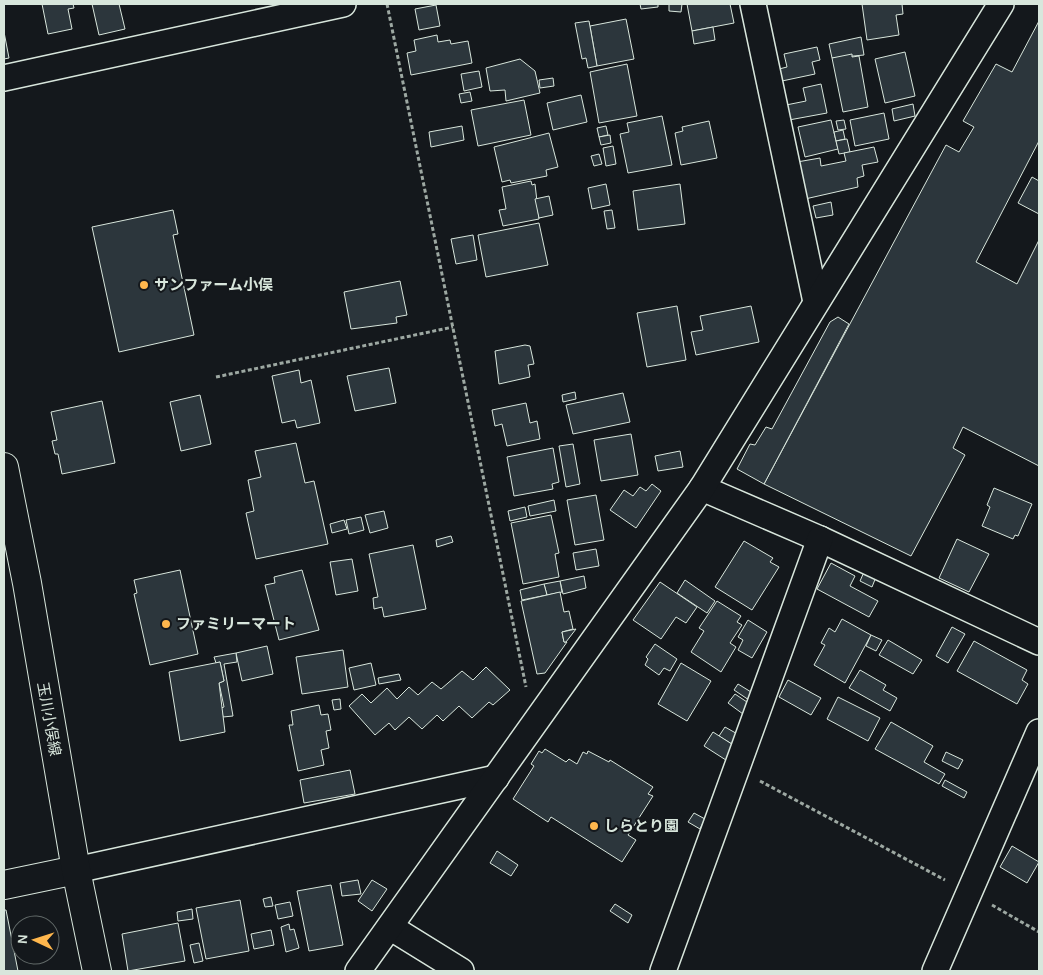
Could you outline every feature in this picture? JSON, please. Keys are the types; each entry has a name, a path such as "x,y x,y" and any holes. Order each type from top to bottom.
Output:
{"main road":[{"name":"玉川小俣線","path":"4,467 27,583 76,870 97,971"},
{"path":"4,885 76,870"}],"street":[{"path":"4,78 343,4"},
{"path":"753,4 816,302"},
{"path":"358,971 702,488 1000,4"},
{"path":"702,488 820,539 1039,642"},
{"path":"663,971 820,539"},
{"path":"935,971 1039,732"},
{"path":"76,870 496,778"},
{"path":"390,927 461,971"}],"path":[{"path":"387,4 533,725"},
{"path":"216,377 453,327"},
{"path":"736,769 1039,932"}],"building":[{"path":"42,4 73,4 74,8 68,9 72,29 48,34"},
{"path":"92,4 119,4 125,29 99,35"},
{"path":"640,4 658,4 658,7 641,9"},
{"path":"669,4 682,4 681,12 669,11"},
{"path":"687,4 730,4 734,23 692,31"},
{"path":"862,4 902,4 903,14 896,15 899,35 867,40"},
{"path":"436,5 440,26 419,30 415,9"},
{"path":"626,19 634,59 597,66 590,26"},
{"path":"589,21 597,66 588,68 586,58 582,59 575,23"},
{"path":"1039,21 1039,141 976,262 1017,284 1039,240 1039,466 963,427 953,448 965,455 911,556 764,484 946,145 959,152 974,127 963,121 996,64 1012,72"},
{"path":"713,27 715,40 694,44 692,31"},
{"path":"4,32 9,58 4,59"},
{"path":"437,35 438,42 450,40 451,44 468,41 472,63 411,75 407,53 416,51 414,40"},
{"path":"861,37 864,55 832,58 829,44"},
{"path":"817,47 820,60 812,62 815,74 782,81 779,69 787,67 784,54"},
{"path":"905,52 915,96 885,103 875,59"},
{"path":"852,54 852,57 859,56 868,107 843,112 832,58"},
{"path":"520,59 535,71 540,93 506,101 505,90 490,91 486,68"},
{"path":"627,64 637,116 599,123 590,72"},
{"path":"479,71 482,87 464,91 461,74"},
{"path":"553,78 554,86 540,88 539,80"},
{"path":"821,84 827,113 789,120 786,105 806,101 803,88"},
{"path":"470,92 472,101 461,103 459,94"},
{"path":"581,95 587,122 553,130 547,103"},
{"path":"524,100 531,135 478,146 471,110"},
{"path":"913,104 915,116 894,121 892,109"},
{"path":"884,113 889,139 855,146 850,120"},
{"path":"662,116 672,165 628,173 620,134 629,132 627,123"},
{"path":"831,120 838,149 805,157 798,127"},
{"path":"844,120 846,129 838,130 836,121"},
{"path":"709,121 717,158 681,165 675,133 683,131 682,127"},
{"path":"462,126 464,140 431,147 429,132"},
{"path":"606,126 608,135 599,137 597,128"},
{"path":"843,130 845,139 836,141 834,132"},
{"path":"549,133 558,167 546,170 547,176 511,183 510,180 502,182 494,147"},
{"path":"610,135 611,143 601,145 599,137"},
{"path":"847,139 850,152 839,154 836,141"},
{"path":"613,146 616,164 606,166 603,148"},
{"path":"874,147 878,162 862,165 864,176 857,178 858,187 805,199 797,162 820,158 821,166 846,161 844,153"},
{"path":"599,154 602,164 594,166 591,156"},
{"path":"1032,177 1039,181 1039,214 1018,203"},
{"path":"531,181 532,185 535,184 539,219 503,226 499,210 506,209 502,187"},
{"path":"606,184 610,205 592,209 588,188"},
{"path":"680,184 685,224 638,230 633,191"},
{"path":"549,196 553,215 539,218 535,199"},
{"path":"831,202 833,215 816,218 813,206"},
{"name":"サンファーム小俣","path":"173,210 178,234 173,235 194,335 119,352 92,227"},
{"path":"612,210 615,228 607,229 604,211"},
{"path":"539,223 548,265 486,277 478,235"},
{"path":"473,235 477,260 456,264 451,239"},
{"path":"400,281 407,315 396,317 397,323 351,329 344,292"},
{"path":"677,306 686,360 647,367 637,313"},
{"path":"751,306 759,342 696,355 691,332 703,330 700,316"},
{"path":"838,317 849,324 764,484 737,469 750,444 755,445 766,427 772,429 830,322"},
{"path":"525,345 530,346 534,364 528,365 530,377 499,384 495,351"},
{"path":"389,368 396,403 355,411 347,376"},
{"path":"299,370 301,383 311,380 320,423 297,428 295,420 282,423 272,376"},
{"path":"575,392 576,399 563,402 562,395"},
{"path":"623,393 630,422 573,434 566,405"},
{"path":"200,395 211,444 181,451 170,402"},
{"path":"102,401 115,463 62,474 58,454 55,454 52,441 57,440 51,412"},
{"path":"526,403 530,423 537,421 540,439 507,446 502,424 495,426 492,410"},
{"path":"631,434 638,475 601,481 594,440"},
{"path":"296,443 305,483 314,481 328,544 256,559 246,513 254,511 248,480 261,477 255,451"},
{"path":"573,444 580,484 566,487 559,446"},
{"path":"553,448 559,482 552,484 553,489 514,496 507,457"},
{"path":"680,451 683,467 658,471 655,456"},
{"path":"652,484 661,491 636,528 610,510 624,490 633,496 640,487 646,491"},
{"path":"994,488 1032,504 1018,536 1015,535 1013,539 982,526 990,507 987,505"},
{"path":"596,495 604,540 575,545 567,500"},
{"path":"554,500 556,511 530,516 528,506"},
{"path":"525,507 527,517 510,521 508,511"},
{"path":"384,511 388,528 370,533 365,515"},
{"path":"551,515 559,553 555,554 559,577 523,584 511,523"},
{"path":"361,517 364,530 349,534 346,520"},
{"path":"344,520 347,529 332,533 330,524"},
{"path":"451,536 453,542 437,547 436,540"},
{"path":"957,539 989,554 969,592 939,578"},
{"path":"744,541 773,558 770,562 779,567 752,610 715,587"},
{"path":"413,545 426,609 384,617 382,607 374,609 373,598 378,597 369,554"},
{"path":"596,549 599,566 576,570 573,553"},
{"path":"352,559 358,591 336,595 330,562"},
{"path":"831,563 855,576 850,586 878,601 869,617 817,589"},
{"name":"ファミリーマート","path":"180,570 198,654 150,665 134,594 137,593 134,580"},
{"path":"302,570 319,630 279,640 265,585 275,583 274,577"},
{"path":"864,572 876,577 872,587 860,581"},
{"path":"584,576 586,588 563,594 560,581"},
{"path":"685,580 715,601 707,613 677,593"},
{"path":"560,581 562,592 547,595 544,584"},
{"path":"660,582 697,607 686,623 676,617 661,639 633,620"},
{"path":"544,584 547,595 522,600 520,590"},
{"path":"560,592 564,612 569,611 573,629 562,632 564,642 567,642 545,673 537,674 521,601"},
{"path":"717,601 741,616 737,622 742,625 730,643 736,647 721,672 691,652 704,631 699,628"},
{"path":"842,619 871,635 845,683 814,665 825,645 821,643 829,628 835,632"},
{"path":"748,620 767,632 752,658 738,650 743,640 738,637"},
{"path":"952,627 965,634 948,663 936,656"},
{"path":"576,629 566,642 564,642 562,632"},
{"path":"871,635 882,640 876,651 866,646"},
{"path":"888,640 922,660 913,674 879,655"},
{"path":"974,641 1027,670 1022,680 1028,684 1017,704 957,671"},
{"path":"655,644 677,659 670,671 664,668 659,675 645,665 648,659 646,657"},
{"path":"267,646 273,674 242,681 236,653"},
{"path":"343,650 348,687 302,694 296,657"},
{"path":"236,653 237,662 224,664 233,716 223,717 221,708 224,707 219,683 224,681 220,662 216,663 214,657"},
{"path":"220,662 224,681 219,683 225,732 180,741 169,672"},
{"path":"371,663 376,685 354,690 349,668"},
{"path":"681,663 711,681 687,721 658,704"},
{"path":"486,667 510,690 493,705 489,702 472,718 459,706 443,721 437,715 422,729 409,717 395,730 389,723 375,735 349,706 362,694 371,703 387,688 397,699 409,687 418,695 432,682 441,689 462,671 473,680"},
{"path":"860,670 886,685 883,690 897,698 890,711 849,688"},
{"path":"399,674 401,680 379,684 378,678"},
{"path":"788,680 821,698 811,715 779,697"},
{"path":"738,684 756,695 752,702 734,690"},
{"path":"735,694 750,704 743,714 728,703"},
{"path":"838,697 880,718 868,741 827,719"},
{"path":"340,699 341,709 334,710 332,700"},
{"path":"319,705 321,715 328,714 331,730 326,731 329,748 321,750 324,765 298,771 289,725 293,725 291,711"},
{"path":"891,722 933,746 924,762 945,774 939,784 875,749"},
{"path":"725,727 741,736 735,746 719,736"},
{"path":"713,732 738,748 729,762 704,746"},
{"path":"545,749 566,762 569,759 577,764 583,752 587,754 588,751 609,762 610,760 653,787 648,794 653,796 628,835 636,840 622,862 551,817 548,822 513,799 534,766 531,764 539,751 542,753"},
{"path":"946,752 963,760 958,769 942,761"},
{"path":"350,770 355,794 304,803 300,780"},
{"path":"945,780 967,792 964,798 942,786"},
{"path":"694,813 705,819 700,829 688,822"},
{"path":"1012,846 1039,862 1027,883 1000,867"},
{"path":"497,851 518,865 511,876 490,863"},
{"path":"358,880 361,894 342,896 340,883"},
{"path":"372,880 387,889 372,911 358,901"},
{"path":"331,885 343,945 309,951 297,891"},
{"path":"271,897 273,906 265,907 263,899"},
{"path":"240,900 249,951 206,959 196,908"},
{"path":"290,902 293,916 278,919 275,905"},
{"path":"615,904 632,915 628,923 610,911"},
{"path":"192,909 193,919 178,921 177,912"},
{"path":"4,910 6,910 10,930 10,965 17,965 18,971 4,971"},
{"path":"178,923 185,961 128,971 122,934"},
{"path":"289,924 290,930 294,929 299,948 286,952 281,927"},
{"path":"271,930 274,945 254,949 251,934"},
{"path":"199,943 203,961 194,963 190,945"}],"place":[{"name":"サンファーム小俣","path":"144,285"},
{"name":"ファミリーマート","path":"166,624"},
{"name":"しらとり園","path":"594,826"}]}
